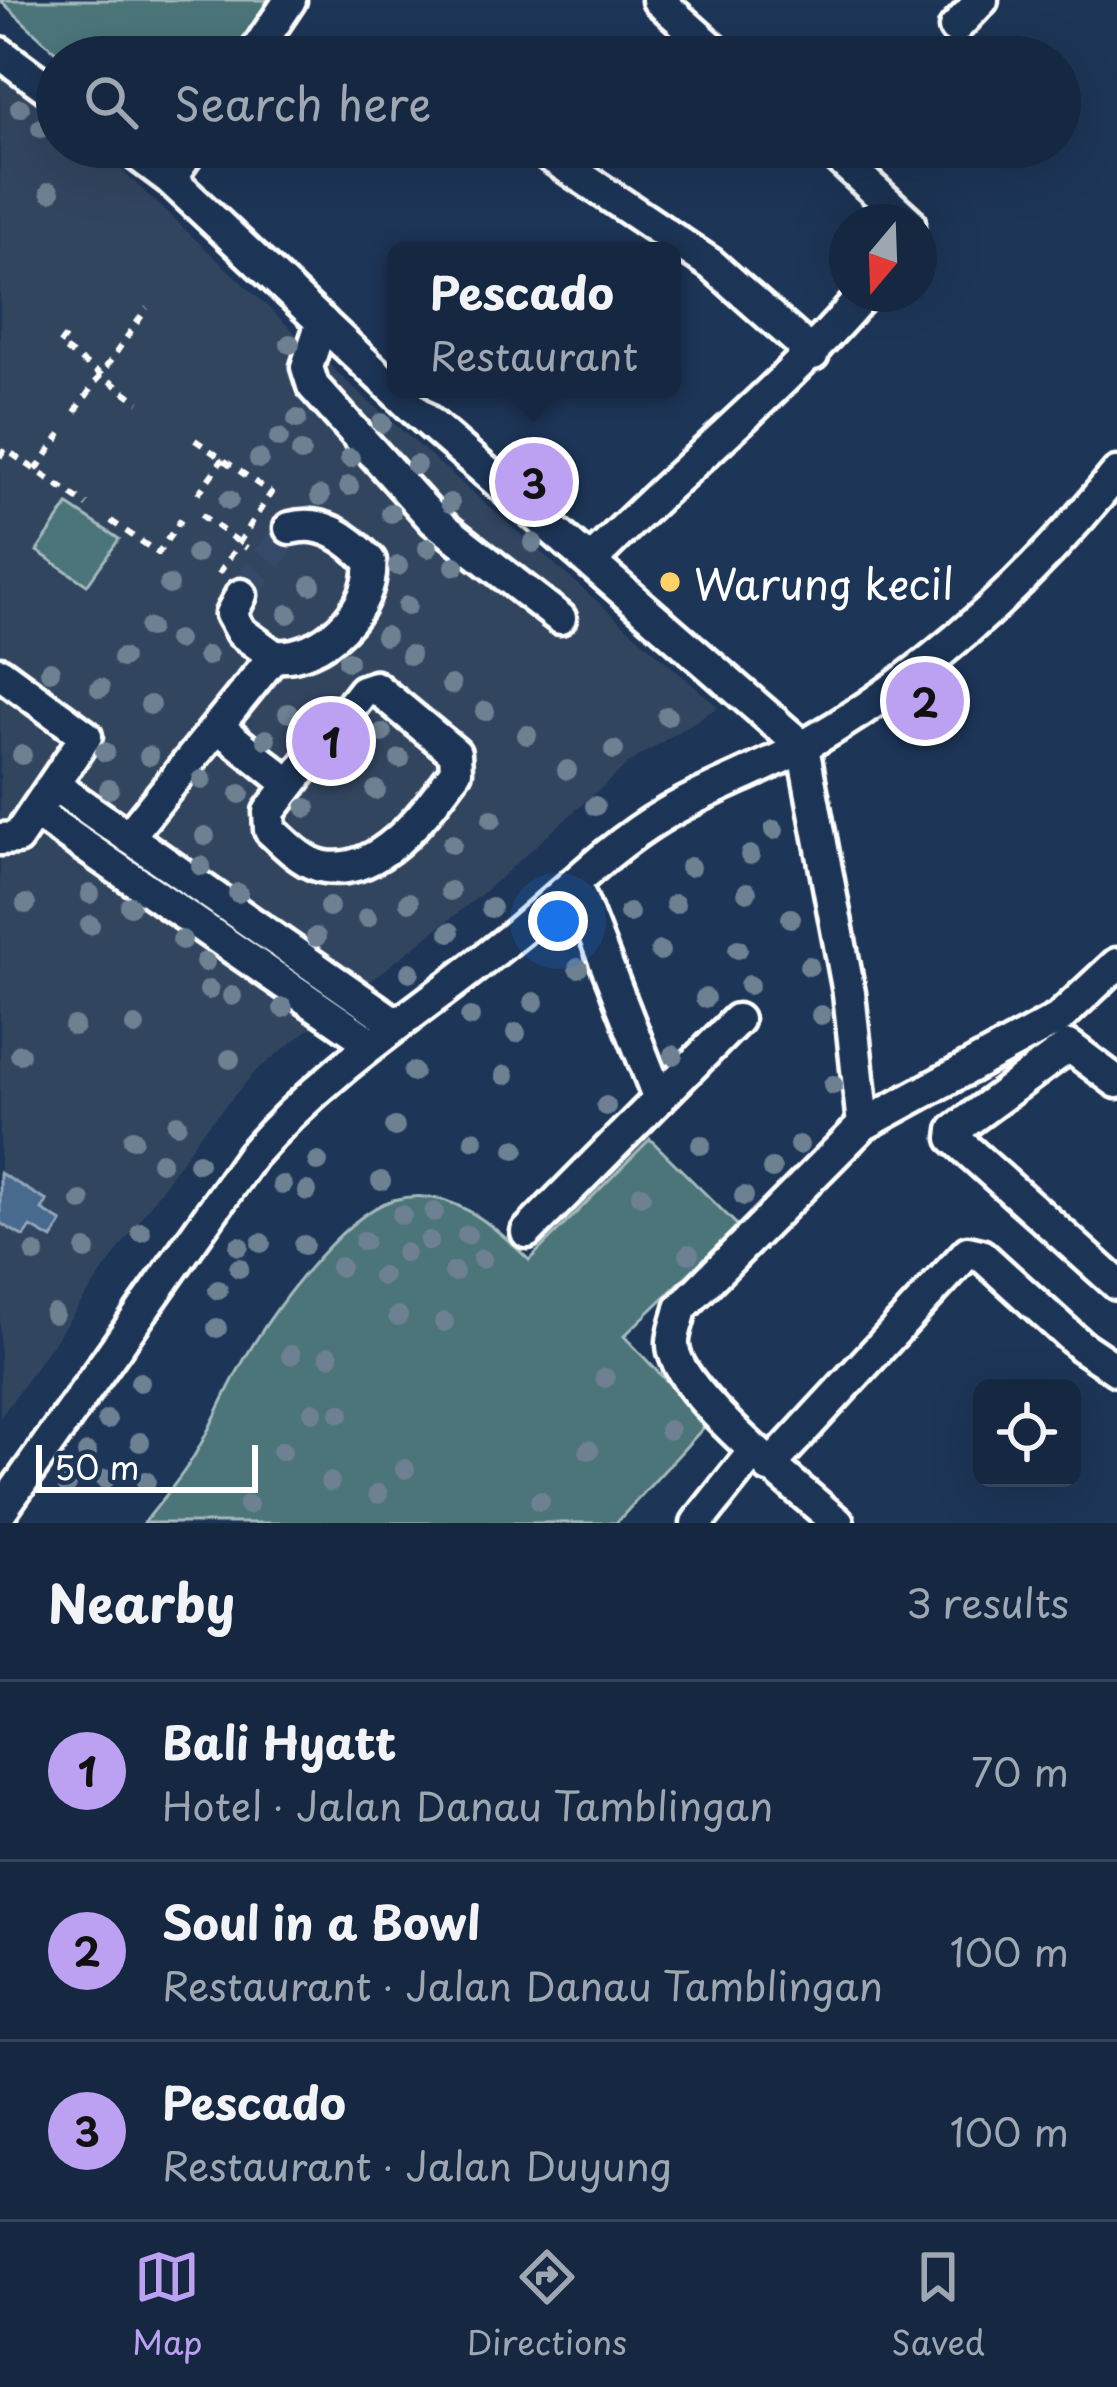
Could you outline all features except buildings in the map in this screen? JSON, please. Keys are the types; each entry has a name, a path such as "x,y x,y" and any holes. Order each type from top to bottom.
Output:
{"street":[{"path":"266,36 290,0"},
{"path":"658,0 698,36"},
{"path":"955,28 982,0"},
{"path":"0,53 36,80"},
{"path":"155,168 387,384"},
{"path":"170,179 178,168"},
{"path":"568,168 678,242"},
{"path":"850,168 889,204"},
{"path":"681,244 711,264 813,354"},
{"path":"592,560 753,404 813,354 849,312"},
{"path":"322,322 307,367 314,386 434,520 560,618"},
{"path":"402,398 803,747 849,993 863,1125"},
{"path":"0,1512 252,1155 292,1108 369,1042 513,937 663,815 803,747 884,698 979,622 1057,547 1117,473"},
{"path":"227,588 231,614 241,632 274,656 293,658 317,648 344,626 373,582 370,561 332,531 308,524 290,528"},
{"path":"128,837 274,656"},
{"path":"0,673 86,736 17,838 0,839"},
{"path":"375,687 455,753 458,761 456,771 399,845 340,867 302,858 271,830 268,812 288,783 363,691 375,687"},
{"path":"218,728 288,783"},
{"path":"54,785 395,1023"},
{"path":"35,812 369,1042"},
{"path":"574,884 658,1099"},
{"path":"838,1523 762,1459 681,1370 673,1345 681,1308 863,1125 1058,1019 1117,964"},
{"path":"526,1232 737,1021"},
{"path":"1117,1082 1069,1046 955,1130 954,1138 1117,1284"},
{"path":"697,1523 968,1252 982,1256 1081,1346 1117,1370"}],"path":[{"path":"76,412 148,308"},
{"path":"65,337 58,346 139,402"},
{"path":"36,470 61,434"},
{"path":"195,440 272,493 239,542 227,588"},
{"path":"1,454 5,449 87,505"},
{"path":"198,494 223,459"},
{"path":"201,515 248,548"},
{"path":"111,521 158,553 181,520"}],"shaded area":[{"path":"0,60 36,92 36,168 119,168 367,400 718,707 630,762 483,893 257,1070 201,1133 0,1418"},
{"path":"0,1173 47,1201 42,1210 62,1222 52,1239 31,1227 24,1237 0,1223"}],"green space":[{"path":"0,0 272,0 249,36 39,36"},
{"path":"68,505 119,539 87,585 37,551"},
{"path":"650,1139 738,1226 624,1336 707,1424 616,1523 144,1523 196,1452 267,1323 350,1226 393,1200 433,1198 485,1221 529,1260"}],"tunnel":[{"path":"241,595 290,528"}],"place":[{"name":"Pescado","path":"534,482"},
{"name":"Warung kecil","path":"670,582"},
{"name":"Soul in a Bowl","path":"925,701"},
{"name":"Bali Hyatt","path":"331,741"}]}
